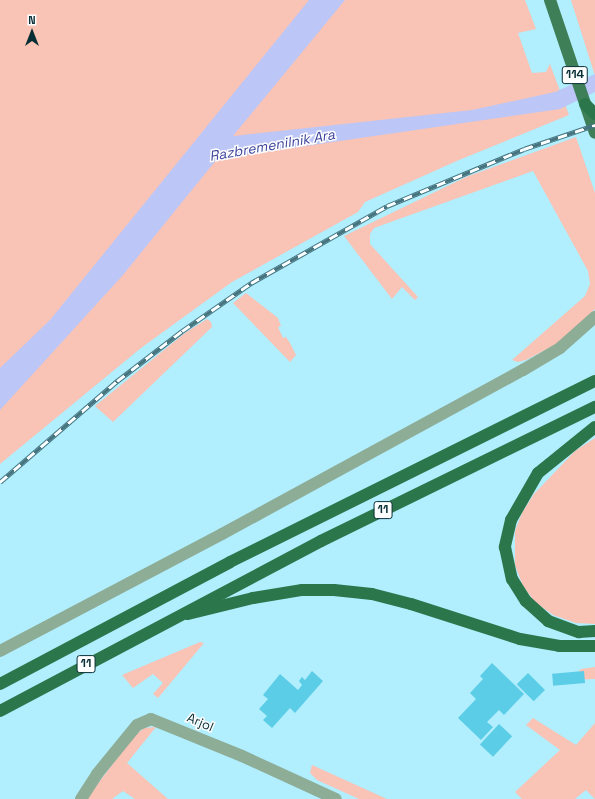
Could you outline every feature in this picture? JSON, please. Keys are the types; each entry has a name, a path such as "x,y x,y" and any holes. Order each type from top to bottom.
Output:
{"highway":[{"path":"585,104 595,114"},
{"name":"11","path":"0,684 230,562 595,381"},
{"name":"11","path":"0,711 173,617 321,540 595,407"},
{"path":"595,427 538,474 511,520 505,547 512,578 526,602 548,621 579,632 595,631"},
{"path":"173,617 260,597 302,590 334,590 372,594 411,604 520,639 558,646 595,646"}],"main road":[{"name":"114","path":"550,0 564,46 595,133"}],"street":[{"path":"0,651 222,534 523,370 560,348 595,317"},
{"name":"Arjol","path":"81,799 97,774 137,725 151,718 242,756 336,799"}],"shaded area":[{"path":"0,0 525,0 536,29 518,33 532,73 546,72 550,64 569,115 459,160 365,202 358,212 232,282 141,348 0,464"},
{"path":"571,0 595,0 595,76 590,60"},
{"path":"576,137 595,193 595,309 573,332 553,346 526,360 518,362 512,360 585,296 590,284 588,271 533,171 374,228 370,234 370,244 418,297 415,300 402,287 392,299 344,236 466,177"},
{"path":"246,293 278,318 281,326 278,327 283,338 286,337 296,355 290,362 233,303"},
{"path":"207,319 211,322 212,327 113,422 95,406 185,333"},
{"path":"595,438 595,624 576,623 553,615 535,602 523,586 515,565 515,531 522,513 534,494 575,451"},
{"path":"200,642 204,643 158,698 153,694 163,683 153,674 133,688 122,675"},
{"path":"595,667 595,679 570,680 581,669"},
{"path":"533,718 576,745 595,723 595,799 586,790 575,799 522,799 515,792 560,750 526,725"},
{"path":"156,727 127,763 168,799 135,799 123,791 112,799 86,799 135,735 144,728"},
{"path":"312,765 387,799 359,799 317,780 310,773"}],"water":[{"name":"Razbremenilnik Ara","path":"309,0 345,0 233,136 472,110 555,92 595,74 595,92 560,109 217,159 123,275 0,410 0,368 50,320"}],"building":[{"path":"492,663 524,694 504,715 499,710 487,722 493,727 481,740 458,718 476,699 470,693 483,679 480,676"},
{"path":"312,671 323,681 295,713 290,708 272,728 263,720 267,716 259,709 268,699 263,695 280,674 298,690 302,685 299,681 302,677 305,680"},
{"path":"584,671 585,683 553,686 552,674"},
{"path":"528,673 545,690 534,701 517,684"},
{"path":"499,724 512,736 493,757 480,744"}],"railway":[{"path":"0,482 117,381 182,331 251,283 387,206 524,149 595,125"}]}
